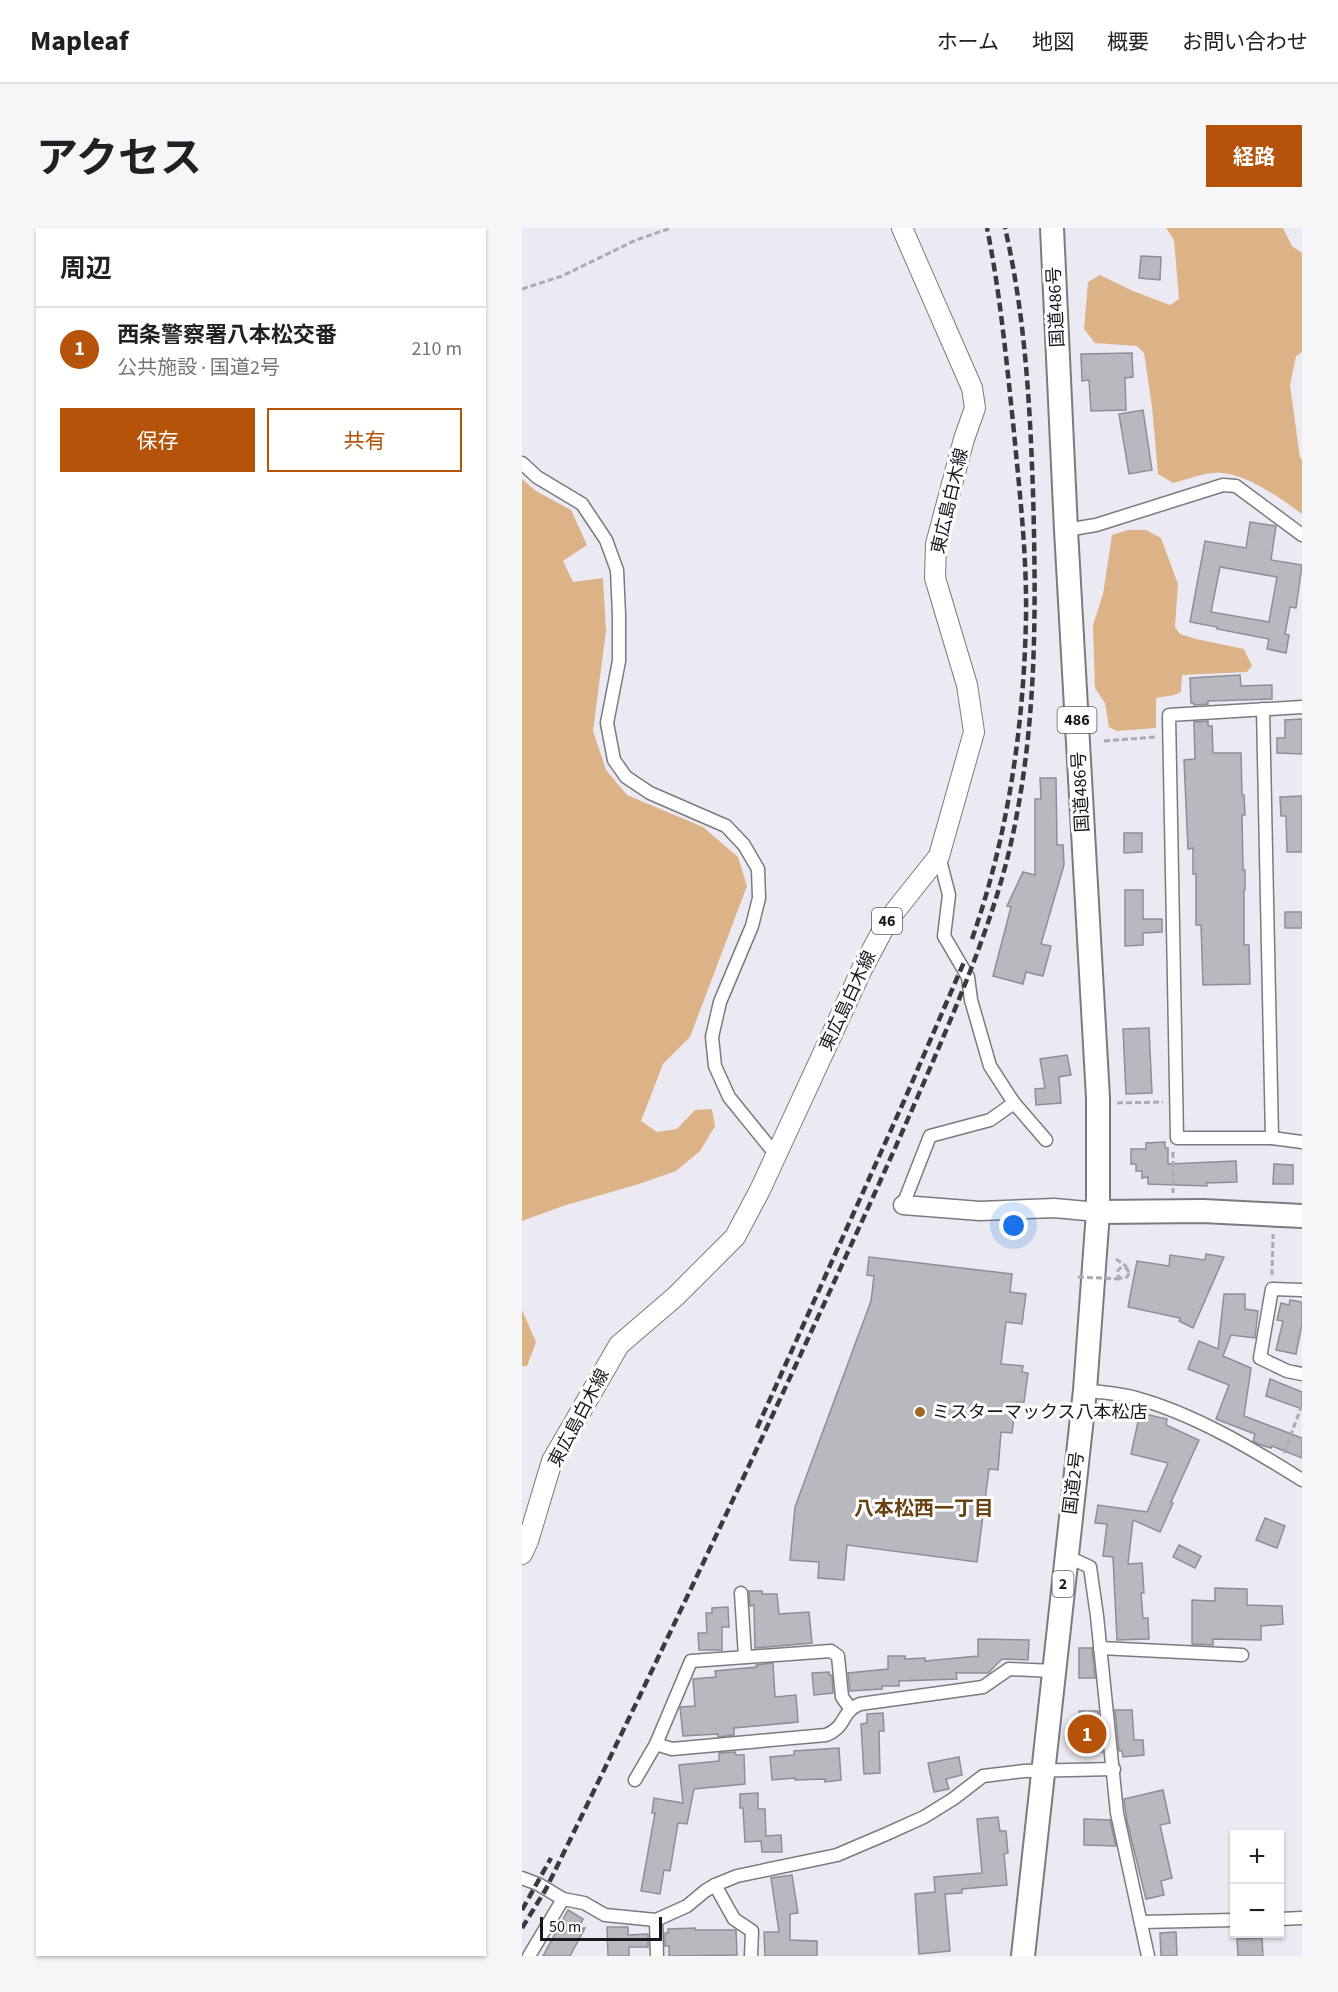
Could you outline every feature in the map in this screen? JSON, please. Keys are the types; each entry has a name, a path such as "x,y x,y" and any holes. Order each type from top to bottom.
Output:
{"highway":[{"name":"国道486号","path":"1052,228 1066,530 1098,1098 1098,1212"},
{"path":"1098,1212 1203,1211 1302,1216"},
{"name":"国道2号","path":"1023,1956 1085,1390 1098,1212"}],"main road":[{"name":"東広島白木線","path":"522,1554 552,1461 619,1345 676,1296 735,1237 776,1155 862,969 888,920 939,856 975,732 967,685 935,578 936,544 964,439 975,408 972,388 902,228"}],"street":[{"path":"522,463 537,477 582,504 606,540 617,570 620,615 619,661 607,723 614,760 626,777 650,793 726,826 744,845 758,869 759,898 752,926 720,1002 712,1037 715,1066 729,1097 776,1155"},
{"path":"1066,530 1096,525 1223,485 1236,486 1302,535"},
{"path":"1302,707 1169,715 1177,1138 1272,1138 1302,1142"},
{"path":"1263,709 1272,1138"},
{"path":"939,856 949,895 944,936 968,976 971,1000 990,1066 1014,1103 1046,1140"},
{"path":"1014,1103 990,1120 930,1136 903,1205 980,1211 1054,1208 1098,1212"},
{"path":"1302,1290 1272,1289 1260,1358 1287,1371 1302,1374"},
{"path":"1085,1390 1133,1397 1179,1412 1302,1480"},
{"path":"1066,1556 1090,1568 1114,1769 1117,1813 1148,1956"},
{"path":"741,1593 745,1657"},
{"path":"1100,1648 1242,1655"},
{"path":"635,1780 656,1744 691,1661 831,1650 838,1656 842,1697 850,1708"},
{"path":"656,1744 672,1749 826,1735 838,1730 850,1708 860,1704 983,1688 1009,1669 1053,1671"},
{"path":"522,1878 538,1884 563,1899 584,1903 605,1915 656,1920 687,1906 715,1885 737,1876 837,1855 924,1817 983,1776 1043,1770 1114,1769"},
{"path":"715,1885 734,1919 752,1931 751,1956"},
{"path":"530,1956 563,1899"},
{"path":"1284,1919 1302,1918"},
{"path":"656,1920 657,1956"},
{"path":"1141,1922 1230,1920"}],"path":[{"path":"522,289 562,276 636,240 671,228"},
{"path":"1104,741 1170,736"},
{"path":"1116,1103 1176,1102"},
{"path":"1173,1195 1173,1148 1177,1138"},
{"path":"1272,1289 1273,1230"},
{"path":"1078,1277 1125,1279 1129,1275 1129,1269 1116,1259"},
{"path":"1122,1279 1118,1272 1122,1268 1127,1269 1129,1275"},
{"path":"1279,1466 1302,1405"}],"shaded area":[{"path":"1166,228 1283,228 1292,246 1302,253 1302,352 1296,356 1290,385 1300,458 1302,459 1302,514 1260,486 1236,476 1224,473 1209,474 1173,483 1158,474 1144,353 1137,346 1095,343 1084,329 1088,282 1100,275 1170,305 1179,299 1174,240"},
{"path":"522,479 536,491 571,510 587,545 563,561 573,582 603,578 606,631 593,731 606,770 627,795 703,827 738,857 747,886 690,1037 663,1064 641,1121 657,1132 677,1129 695,1110 712,1109 715,1126 700,1151 676,1171 522,1221"},
{"path":"1128,530 1146,530 1161,538 1178,584 1175,627 1180,634 1244,649 1252,666 1247,672 1182,675 1181,692 1156,698 1156,728 1117,731 1109,727 1105,703 1095,688 1093,625 1103,594 1112,535"},
{"path":"522,1310 536,1342 527,1366 522,1366"}],"building":[{"path":"1141,256 1161,257 1160,280 1139,278"},
{"path":"1132,353 1133,377 1125,378 1126,410 1091,411 1089,380 1082,381 1081,354"},
{"path":"1143,410 1152,470 1129,474 1119,414"},
{"path":"1250,522 1276,526 1271,560 1302,565 1296,608 1290,607 1285,634 1289,635 1286,653 1267,649 1269,639 1190,622 1205,541 1246,548","holes":["1220,567 1277,577 1269,622 1211,612"]},
{"path":"1240,675 1241,686 1272,685 1272,699 1208,701 1208,704 1194,705 1191,703 1190,678"},
{"path":"1302,719 1302,754 1277,753 1277,738 1285,738 1285,720"},
{"path":"1208,721 1208,726 1212,726 1213,753 1241,753 1245,815 1242,815 1243,870 1245,870 1244,945 1249,945 1250,984 1203,985 1201,925 1196,925 1196,874 1193,874 1193,848 1188,849 1184,760 1195,759 1194,722"},
{"path":"1040,778 1056,778 1057,845 1063,845 1064,865 1041,944 1051,946 1043,976 1026,972 1023,984 993,976 1011,907 1007,906 1023,872 1035,875 1035,799 1041,799"},
{"path":"1302,796 1302,852 1287,852 1286,816 1281,816 1280,797"},
{"path":"1124,833 1142,833 1142,852 1124,853"},
{"path":"1125,890 1143,890 1143,919 1162,919 1162,932 1143,933 1143,945 1125,946"},
{"path":"1285,912 1302,912 1302,928 1285,928"},
{"path":"1149,1028 1152,1093 1126,1094 1123,1029"},
{"path":"1067,1055 1071,1075 1059,1077 1061,1103 1036,1105 1035,1089 1045,1088 1040,1059"},
{"path":"1165,1142 1165,1148 1168,1148 1168,1164 1236,1161 1237,1182 1206,1183 1207,1186 1148,1184 1148,1177 1142,1178 1142,1171 1136,1171 1136,1164 1131,1164 1131,1149 1146,1149 1146,1143"},
{"path":"1274,1164 1293,1165 1293,1184 1273,1184"},
{"path":"1206,1254 1224,1257 1193,1328 1179,1321 1180,1318 1128,1307 1137,1261 1169,1266 1170,1255 1205,1260"},
{"path":"869,1257 1012,1274 1010,1292 1026,1294 1022,1324 1006,1322 1001,1364 1023,1366 1022,1372 1028,1373 1024,1402 1016,1402 1012,1433 1001,1432 998,1470 989,1469 977,1562 847,1545 844,1580 818,1578 819,1562 790,1560 795,1507 871,1301 874,1276 867,1275"},
{"path":"1224,1294 1245,1294 1245,1309 1258,1311 1255,1338 1231,1335 1223,1356 1251,1368 1244,1416 1302,1438 1302,1458 1272,1446 1271,1448 1258,1444 1253,1441 1255,1434 1216,1419 1229,1385 1188,1369 1199,1341 1218,1349"},
{"path":"1290,1300 1302,1302 1302,1324 1296,1354 1276,1350 1283,1321 1277,1320 1281,1303 1289,1305"},
{"path":"1270,1379 1302,1392 1302,1409 1266,1396"},
{"path":"1140,1413 1167,1419 1166,1425 1199,1440 1160,1532 1133,1520 1128,1564 1142,1563 1143,1618 1148,1618 1149,1639 1117,1640 1113,1557 1103,1556 1107,1524 1095,1523 1098,1505 1147,1512 1168,1463 1131,1454"},
{"path":"1265,1518 1285,1526 1277,1548 1256,1540"},
{"path":"1179,1545 1201,1556 1195,1568 1173,1557"},
{"path":"1215,1588 1247,1589 1247,1605 1282,1606 1283,1624 1261,1626 1261,1640 1213,1639 1213,1645 1192,1644 1192,1600 1215,1601"},
{"path":"749,1591 777,1594 779,1614 809,1612 812,1643 755,1648 754,1605 750,1606"},
{"path":"728,1607 729,1627 722,1627 722,1650 699,1650 698,1633 707,1633 706,1613 712,1613 712,1608"},
{"path":"978,1639 1029,1640 1028,1660 1002,1659 988,1673 956,1673 957,1679 899,1681 899,1686 850,1691 848,1673 888,1669 888,1656 905,1656 905,1659 925,1658 925,1661 978,1656"},
{"path":"1079,1648 1092,1648 1095,1678 1079,1678"},
{"path":"773,1663 775,1697 796,1695 798,1722 734,1728 734,1735 718,1737 718,1734 683,1736 680,1707 695,1706 693,1679 716,1677 715,1671"},
{"path":"829,1672 829,1675 832,1675 833,1693 814,1695 812,1673"},
{"path":"1115,1710 1132,1710 1134,1740 1143,1740 1144,1755 1123,1757 1122,1751 1119,1751"},
{"path":"1079,1711 1098,1711 1102,1752 1091,1752 1091,1740 1071,1741 1071,1726 1079,1726"},
{"path":"883,1713 884,1731 879,1731 880,1773 864,1774 861,1724 867,1723 867,1714"},
{"path":"839,1748 841,1780 825,1782 825,1779 795,1780 795,1778 772,1780 770,1757 794,1755 794,1751"},
{"path":"735,1752 736,1755 744,1755 745,1784 694,1789 687,1824 678,1823 670,1871 664,1870 660,1894 641,1891 655,1813 652,1813 654,1798 683,1803 679,1765 719,1761 719,1753"},
{"path":"959,1757 962,1775 946,1779 949,1789 934,1792 928,1763"},
{"path":"1163,1790 1170,1823 1160,1825 1172,1878 1161,1881 1164,1895 1146,1899 1124,1799"},
{"path":"758,1793 758,1809 765,1809 766,1836 781,1835 782,1852 762,1852 761,1841 745,1842 740,1794"},
{"path":"998,1817 1000,1831 1006,1831 1008,1853 1004,1854 1007,1885 962,1889 962,1893 945,1894 950,1951 919,1954 915,1894 935,1892 934,1877 982,1873 977,1819"},
{"path":"1084,1819 1110,1820 1116,1846 1084,1845"},
{"path":"792,1875 798,1913 790,1914 790,1940 817,1941 817,1956 765,1956 764,1932 779,1932 771,1878"},
{"path":"568,1910 583,1919 578,1929 585,1928 570,1956 543,1956"},
{"path":"607,1927 628,1927 628,1935 648,1934 648,1947 629,1947 629,1956 608,1956"},
{"path":"695,1928 695,1930 736,1930 737,1955 669,1956 669,1946 665,1946 665,1933 668,1933 668,1929"},
{"path":"1176,1932 1177,1956 1161,1956 1160,1933"},
{"path":"1262,1938 1263,1956 1238,1956 1237,1939"}],"railway":[{"path":"972,939 995,861 1012,780 1022,699 1026,617 1024,544 1013,422 999,300 987,228"},
{"path":"522,1928 546,1889 623,1731 736,1494 873,1197 960,997 1004,871 1016,819 1028,738 1035,574 1028,393 1022,326 1005,228"},
{"path":"757,1428 964,962"},
{"path":"522,1910 551,1858"}],"place":[{"name":"ミスターマックス八本松店","path":"920,1412"},
{"name":"西条警察署八本松交番","path":"1087,1734"}],"district":[{"name":"八本松西一丁目","path":"924,1509"}]}
